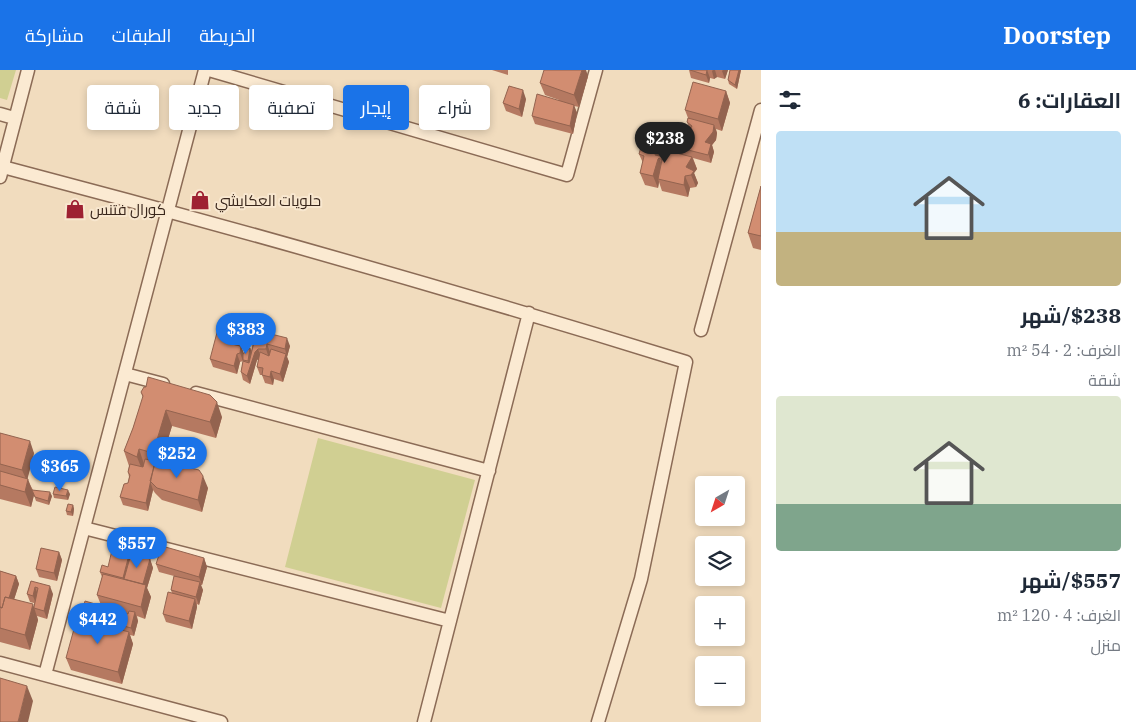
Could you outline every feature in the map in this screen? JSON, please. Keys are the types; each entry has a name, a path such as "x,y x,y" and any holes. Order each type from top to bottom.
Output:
{"street":[{"path":"28,70 1,172 168,210 529,313 686,362 641,579 598,722"},
{"path":"45,675 207,70 567,175 596,70"},
{"path":"701,330 761,110"},
{"path":"0,114 14,118"},
{"path":"424,722 529,313"},
{"path":"125,374 489,471"},
{"path":"84,528 450,621"},
{"path":"0,663 221,722"}],"shaded area":[{"path":"0,70 16,70 7,100 0,98"},
{"path":"318,438 475,480 441,608 285,567"}],"building":[{"path":"544,70 582,70 574,95 540,83"},
{"path":"690,70 707,70 706,75"},
{"path":"730,70 739,70 735,85 728,80"},
{"path":"693,82 726,91 718,119 685,110"},
{"path":"509,86 523,90 519,109 503,103"},
{"path":"537,94 574,105 570,126 532,116"},
{"path":"688,118 714,125 713,132 705,142 711,144 708,155 676,147 679,134 687,135 692,126 687,122"},
{"path":"643,140 658,143 655,155 660,156 661,149 692,157 686,167 694,171 691,175 685,176 684,185 658,179 662,160 659,158 653,176 640,173 644,156 639,154"},
{"path":"761,186 761,236 748,233"},
{"path":"255,322 265,325 263,332 287,338 285,349 267,344 266,349 258,349 255,352 247,376 241,372 243,361 249,363 254,342 251,337"},
{"path":"219,325 235,328 234,332 231,333 231,344 241,346 234,366 210,359"},
{"path":"239,335 243,339 240,346 233,344 233,338"},
{"path":"250,348 248,361 243,360 243,354"},
{"path":"271,349 286,354 280,374 271,371 270,377 262,375 263,368 257,367 260,352 269,356"},
{"path":"148,377 210,395 217,402 210,422 166,410 153,453 139,449 137,457 124,451 143,396 141,392 146,387"},
{"path":"0,433 30,441 22,470 0,464"},
{"path":"145,459 155,461 146,503 120,497 124,484 128,483 130,464 143,467"},
{"path":"156,460 199,470 203,476 198,500 157,488 150,481"},
{"path":"0,471 28,479 25,492 0,485"},
{"path":"55,487 68,490 66,496 53,494"},
{"path":"32,490 50,492 48,501 35,497"},
{"path":"68,504 73,505 71,512 66,511"},
{"path":"113,546 130,551 123,578 100,572 102,565 108,567"},
{"path":"162,546 204,558 199,577 156,564"},
{"path":"41,548 59,552 54,573 36,569"},
{"path":"131,554 150,559 143,584 124,579"},
{"path":"0,571 16,576 9,598 5,597 2,608 0,607"},
{"path":"103,574 146,585 141,607 97,595"},
{"path":"174,576 200,582 196,597 171,590"},
{"path":"31,581 50,586 44,611 34,608 38,588 35,587 33,596 27,594"},
{"path":"168,592 195,599 189,621 163,614"},
{"path":"5,597 33,604 25,635 0,628 0,607 2,608"},
{"path":"85,601 102,606 99,617 82,612"},
{"path":"102,606 128,614 129,611 135,612 131,628 113,623 112,627 105,625 108,613 100,610"},
{"path":"77,618 129,632 118,672 66,658"},
{"path":"0,678 27,686 18,722 0,722"}],"place":[{"name":"حلويات العكايشي","path":"200,200"},
{"name":"كورال فتنس","path":"75,209"}]}
